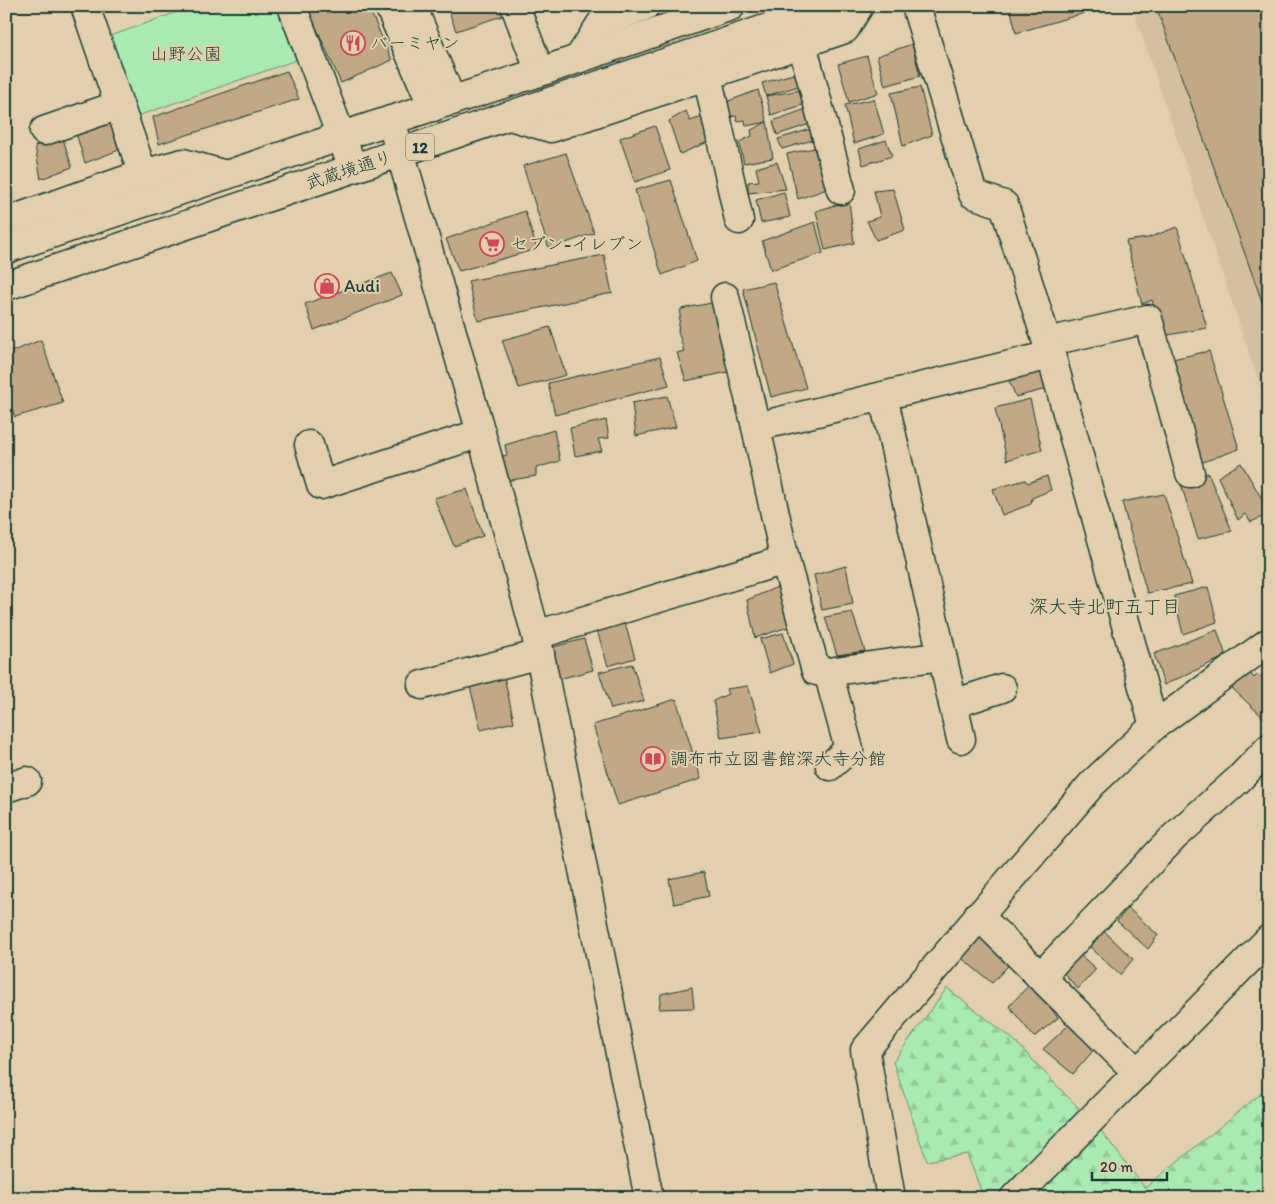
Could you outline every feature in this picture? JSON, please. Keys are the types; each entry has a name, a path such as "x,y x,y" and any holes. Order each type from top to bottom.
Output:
{"street":[{"path":"86,6 143,174"},
{"path":"292,6 353,168"},
{"path":"389,6 443,104"},
{"path":"412,6 443,104"},
{"path":"515,6 540,72"},
{"name":"武蔵境通り","path":"6,249 342,136 540,72 731,6"},
{"name":"武蔵境通り","path":"6,286 833,6"},
{"path":"510,116 551,128 845,29 859,6"},
{"path":"916,6 973,194 1004,205 1049,349 1154,726"},
{"path":"579,58 602,22 636,8"},
{"path":"802,44 841,190"},
{"path":"707,75 740,220"},
{"path":"44,131 119,105"},
{"path":"392,120 481,433 538,645 649,1198"},
{"path":"6,222 143,174 182,163 226,175"},
{"path":"724,297 756,427 785,560 816,671 828,672 942,656"},
{"path":"756,427 883,396 1049,349 1148,318 1190,473"},
{"path":"883,396 961,739"},
{"path":"310,445 321,484 481,433"},
{"path":"422,685 785,560"},
{"path":"892,1198 864,1050 1092,784 1154,726 1264,654"},
{"path":"828,672 849,749 830,766"},
{"path":"953,704 1002,688"},
{"path":"1040,977 1175,836 1238,780 1269,748"},
{"path":"978,916 1138,1073"},
{"path":"1014,1198 1269,939"}],"shaded area":[{"path":"1132,6 1269,6 1269,412"}],"green space":[{"name":"山野公園","path":"194,6 276,6 296,60 135,117 108,37"},
{"path":"947,988 1013,1039 1098,1127 1145,1188 1269,1087 1269,1198 984,1198 967,1154 927,1161 893,1062"}],"building":[{"path":"314,6 368,6 392,60 341,83 308,9"},
{"path":"447,6 512,6 514,12 456,31"},
{"path":"1010,6 1105,6 1105,7 1016,33"},
{"path":"1156,6 1269,6 1269,321"},
{"path":"912,44 920,76 885,86 877,56"},
{"path":"867,56 878,93 849,102 838,64"},
{"path":"287,71 299,99 159,144 153,117"},
{"path":"803,71 805,84 766,96 762,83"},
{"path":"920,87 932,135 903,146 891,93"},
{"path":"758,90 767,122 746,126 745,120 737,121 736,116 726,117 726,102"},
{"path":"801,90 809,103 771,115 766,96"},
{"path":"874,99 884,134 854,144 845,105"},
{"path":"806,109 813,123 777,135 773,121"},
{"path":"686,111 690,121 702,117 708,142 680,154 669,121"},
{"path":"109,119 119,150 85,163 76,133"},
{"path":"767,122 773,158 744,163 739,142 752,136 751,130"},
{"path":"655,126 670,170 635,182 620,138"},
{"path":"814,128 816,139 782,149 778,139"},
{"path":"62,136 72,167 41,179 35,146"},
{"path":"886,140 892,156 863,165 859,149"},
{"path":"814,148 827,189 798,199 787,154"},
{"path":"566,153 594,233 549,249 523,166"},
{"path":"777,162 786,189 748,193 748,182 759,181 756,168"},
{"path":"671,180 697,261 662,275 635,190"},
{"path":"893,189 905,230 876,240 867,221 880,217 874,191"},
{"path":"784,192 790,217 761,223 756,200"},
{"path":"849,201 854,243 825,250 816,211"},
{"name":"セブン-イレブン","path":"525,211 537,249 459,271 446,239"},
{"path":"815,222 823,253 771,270 762,241"},
{"path":"1177,227 1207,328 1163,336 1152,300 1142,304 1126,241 1148,238"},
{"path":"604,255 612,293 478,321 468,281"},
{"path":"392,273 402,295 314,330 305,304"},
{"path":"774,282 806,388 771,397 743,289"},
{"path":"721,301 737,370 686,381 677,353 684,351 678,331 681,309"},
{"path":"550,327 566,375 519,388 502,340"},
{"path":"41,340 63,403 15,417 6,395 6,369 11,367 8,353"},
{"path":"1209,351 1239,449 1200,463 1168,360"},
{"path":"660,357 669,385 555,415 548,383"},
{"path":"1041,360 1046,389 1016,397 1006,374"},
{"path":"667,396 676,427 636,436 632,403"},
{"path":"1030,399 1042,450 1007,460 995,408"},
{"path":"606,420 609,438 598,439 602,451 575,456 570,428"},
{"path":"554,430 560,461 536,468 536,476 505,481 498,457 507,455 505,445"},
{"path":"1241,463 1269,511 1269,514 1251,522 1245,514 1238,520 1218,477"},
{"path":"1208,473 1232,531 1198,539 1180,481"},
{"path":"1047,476 1051,490 1032,498 1031,504 1002,515 993,489 1025,480 1028,483"},
{"path":"467,489 483,536 454,546 434,498"},
{"path":"1164,494 1192,584 1147,593 1122,502"},
{"path":"846,566 853,604 822,610 814,575"},
{"path":"782,585 794,625 755,638 747,600"},
{"path":"1208,587 1217,622 1183,634 1174,596"},
{"path":"852,612 865,651 837,655 825,617"},
{"path":"622,613 635,658 608,666 594,621"},
{"path":"1217,630 1226,656 1164,685 1154,654"},
{"path":"783,633 793,664 770,673 760,639"},
{"path":"584,639 593,670 559,679 549,648"},
{"path":"632,664 644,701 611,709 599,672"},
{"path":"1248,670 1254,678 1258,674 1269,684 1269,723 1232,688"},
{"path":"503,672 514,722 481,730 469,683"},
{"path":"748,686 762,732 721,738 713,701 728,694 726,689"},
{"path":"676,699 701,779 618,805 593,725"},
{"path":"704,872 709,896 674,904 669,879"},
{"path":"1128,908 1158,935 1148,949 1117,921"},
{"path":"985,930 1017,956 992,983 959,956"},
{"path":"1103,930 1133,959 1120,975 1088,945"},
{"path":"1077,952 1096,969 1078,989 1061,970"},
{"path":"1032,982 1058,1018 1034,1037 1009,1006"},
{"path":"692,987 694,1008 659,1009 661,994"},
{"path":"1076,1018 1098,1045 1073,1074 1043,1049"}],"place":[{"name":"バーミヤン","path":"353,43"},
{"name":"セブン-イレブン","path":"492,244"},
{"name":"Audi","path":"327,286"},
{"name":"調布市立図書館深大寺分館","path":"653,759"}],"district":[{"name":"深大寺北町五丁目","path":"1105,606"}]}
